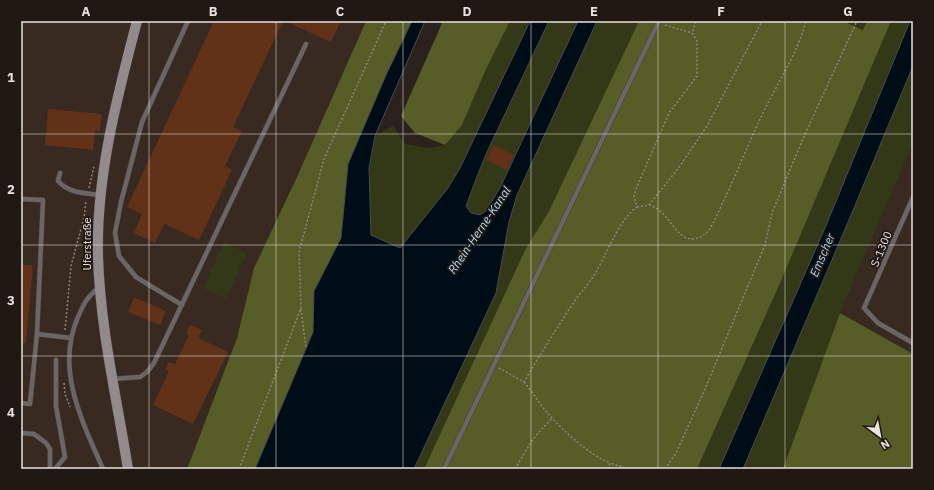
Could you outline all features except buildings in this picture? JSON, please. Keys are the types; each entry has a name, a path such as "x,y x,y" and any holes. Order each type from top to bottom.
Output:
{"main road":[{"name":"Uferstraße","path":"128,469 105,331 98,256 104,167 113,120 137,21"}],"lane":[{"path":"182,305 136,277 119,256 115,233 121,202 142,122 188,21"},
{"path":"444,469 658,22"},
{"path":"113,380 140,377 147,372 154,363 306,44"},
{"path":"60,172 58,181 69,190 79,193 101,195"},
{"name":"S-1300","path":"913,197 864,308 878,323 913,343"},
{"path":"21,199 44,200 37,334 30,404 21,403"},
{"path":"100,286 86,298 73,328 69,347 69,369 72,392 79,414 102,469"},
{"path":"37,334 71,338"},
{"path":"55,469 64,457 56,406 56,360"},
{"path":"21,433 34,434 46,443 50,449 50,469"}],"path":[{"path":"306,348 301,308 299,252 324,159 386,21"},
{"path":"692,33 696,21"},
{"path":"649,205 680,166 707,126 762,21"},
{"path":"524,382 577,297 594,277 631,211 637,207 649,205 656,207 664,212 681,235 695,239 706,233 736,175 761,116 800,39 806,21"},
{"path":"665,469 676,453 705,389 765,245 772,213 804,134 857,21"},
{"path":"637,207 634,197 636,189 662,128 669,113 697,76 697,41 692,33 658,22"},
{"path":"64,338 71,266 84,218 87,194 94,166"},
{"path":"240,469 301,308"},
{"path":"494,366 524,382 552,418 573,438 598,458 628,469"},
{"path":"64,382 65,394 72,413"},
{"path":"515,469 533,439 552,418"},
{"path":"608,469 610,462"},
{"path":"637,469 648,469"}],"shaded area":[{"path":"21,21 366,21 297,177 254,268 237,338 187,469 21,469"},
{"path":"913,144 913,354 840,313"}],"green space":[{"path":"366,21 412,21 386,75 348,164 341,238 314,291 313,332 255,469 187,469 237,338 254,268 297,177"},
{"path":"443,21 510,21 486,69 462,125 445,145 415,133 401,116"},
{"path":"510,21 639,21 549,211 525,250 424,469 414,469 496,293 509,221 527,170 512,163 490,205 480,215 471,213 466,206 487,152 460,168 448,188 400,248 371,235 369,168 375,136 393,126 405,144 429,148 445,145"},
{"path":"639,21 843,21 863,30 867,21 891,21 781,281 697,469 424,469 525,250 549,211"},
{"path":"843,21 867,21 864,30"},
{"path":"891,21 913,21 913,144 840,313 815,381 913,469 697,469 781,281"},
{"path":"224,242 247,253 226,299 203,288"},
{"path":"840,313 913,354 913,469 783,469"}],"water":[{"name":"Rhein-Herne-Kanal","path":"412,21 425,21 375,136 369,168 371,235 400,248 448,188 460,168 530,21 549,21 487,152 476,179 466,206 471,213 480,215 486,211 500,188 578,21 597,21 517,195 509,222 496,293 414,469 255,469 313,332 314,291 341,238 348,164 386,75"},
{"name":"Emscher","path":"910,21 913,21 913,66 743,469 719,469 825,228"}]}
